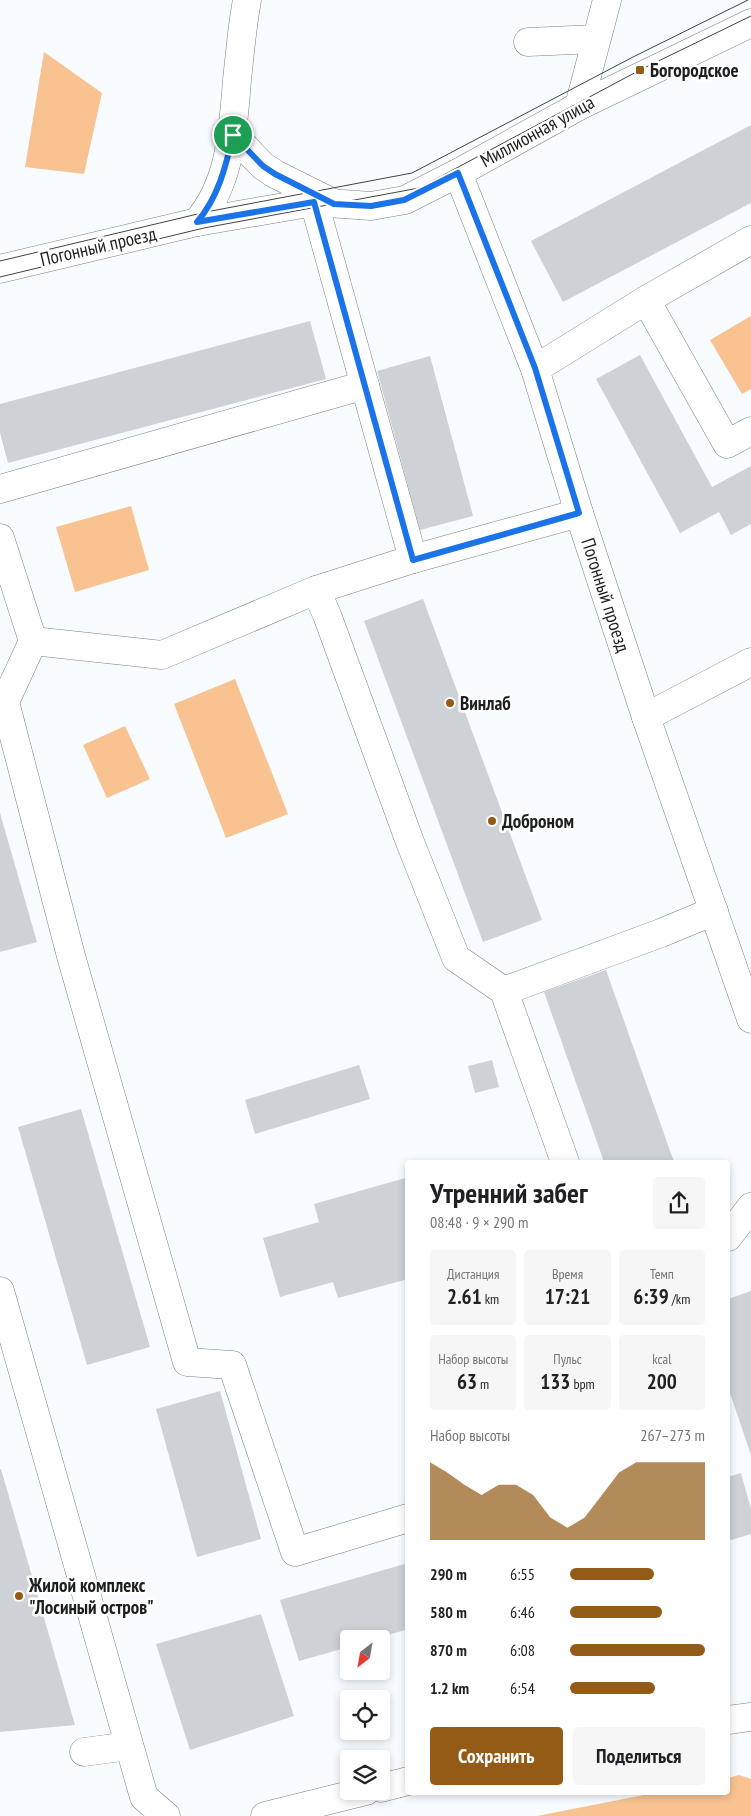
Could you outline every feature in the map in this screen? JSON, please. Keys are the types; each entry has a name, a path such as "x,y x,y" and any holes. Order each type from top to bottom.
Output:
{"street":[{"path":"197,222 206,212 224,173 233,135 242,31 247,0"},
{"path":"579,106 607,0"},
{"name":"Миллионная улица","path":"233,135 263,166 324,203 371,206 404,200 458,173 579,106 751,23"},
{"path":"528,42 596,39"},
{"name":"Погонный проезд","path":"458,173 535,368 579,513 646,717 751,1019"},
{"path":"324,203 364,385 413,560"},
{"name":"Погонный проезд","path":"0,269 197,222 324,203"},
{"path":"535,368 646,300 751,240"},
{"path":"646,300 727,444 751,431"},
{"path":"0,489 364,385"},
{"path":"33,641 162,654 316,590 413,560 579,513"},
{"path":"0,538 33,641 5,702 71,956 187,1362 232,1365 295,1552 405,1519"},
{"path":"316,590 327,615 410,842 456,958 504,991 565,1160"},
{"path":"646,717 751,662"},
{"path":"504,991 661,933 714,911"},
{"path":"730,1234 751,1207"},
{"path":"0,1291 4,1321 144,1797 166,1816"},
{"path":"730,1720 751,1717"},
{"path":"84,1752 129,1746"},
{"path":"390,1786 405,1782"},
{"path":"266,1816 340,1798"}],"shaded area":[{"path":"44,52 102,93 84,174 25,167"},
{"path":"751,316 751,389 742,394 710,340"},
{"path":"131,506 149,570 75,592 56,527"},
{"path":"235,679 288,814 226,838 174,704"},
{"path":"125,726 150,779 107,798 83,745"},
{"path":"739,1775 751,1779 751,1816 537,1816 644,1795 730,1795 730,1777"}],"building":[{"path":"751,125 751,203 563,302 531,241"},
{"path":"310,321 326,379 8,463 0,433 0,404"},
{"path":"640,355 712,487 751,466 751,524 731,535 719,512 680,533 596,379"},
{"path":"430,356 473,516 420,530 377,371"},
{"path":"423,599 542,920 483,942 364,621"},
{"path":"0,813 37,942 0,952"},
{"path":"606,970 673,1160 603,1160 544,992"},
{"path":"492,1060 499,1087 475,1093 468,1066"},
{"path":"359,1065 370,1099 255,1134 245,1100"},
{"path":"81,1109 150,1347 87,1365 18,1127"},
{"path":"405,1178 405,1280 338,1298 333,1282 280,1297 263,1238 319,1222 314,1204"},
{"path":"751,1291 751,1455 730,1393 730,1298"},
{"path":"220,1391 261,1539 197,1557 156,1409"},
{"name":"Жилой комплекс \"Лосиный остров\"","path":"1,1469 75,1725 0,1732"},
{"path":"741,1473 751,1509 751,1534 730,1540 730,1476"},
{"path":"405,1564 405,1630 390,1634 390,1630 340,1630 340,1650 299,1661 280,1600"},
{"path":"261,1614 294,1716 190,1750 156,1644"}],"tram line":[{"path":"0,261 206,212 412,173 633,57 748,0"},
{"path":"0,277 204,228 419,188 640,70 751,16"}],"place":[{"name":"Богородское","path":"640,70"},
{"name":"Винлаб","path":"450,703"},
{"name":"Доброном","path":"492,821"},
{"name":"Жилой комплекс \"Лосиный остров\"","path":"19,1596"}],"route":[{"path":"233,135 263,166 334,204 371,206 404,200 458,173 535,368 579,513 413,560 314,202 197,222 206,212 224,173 233,135"}]}
